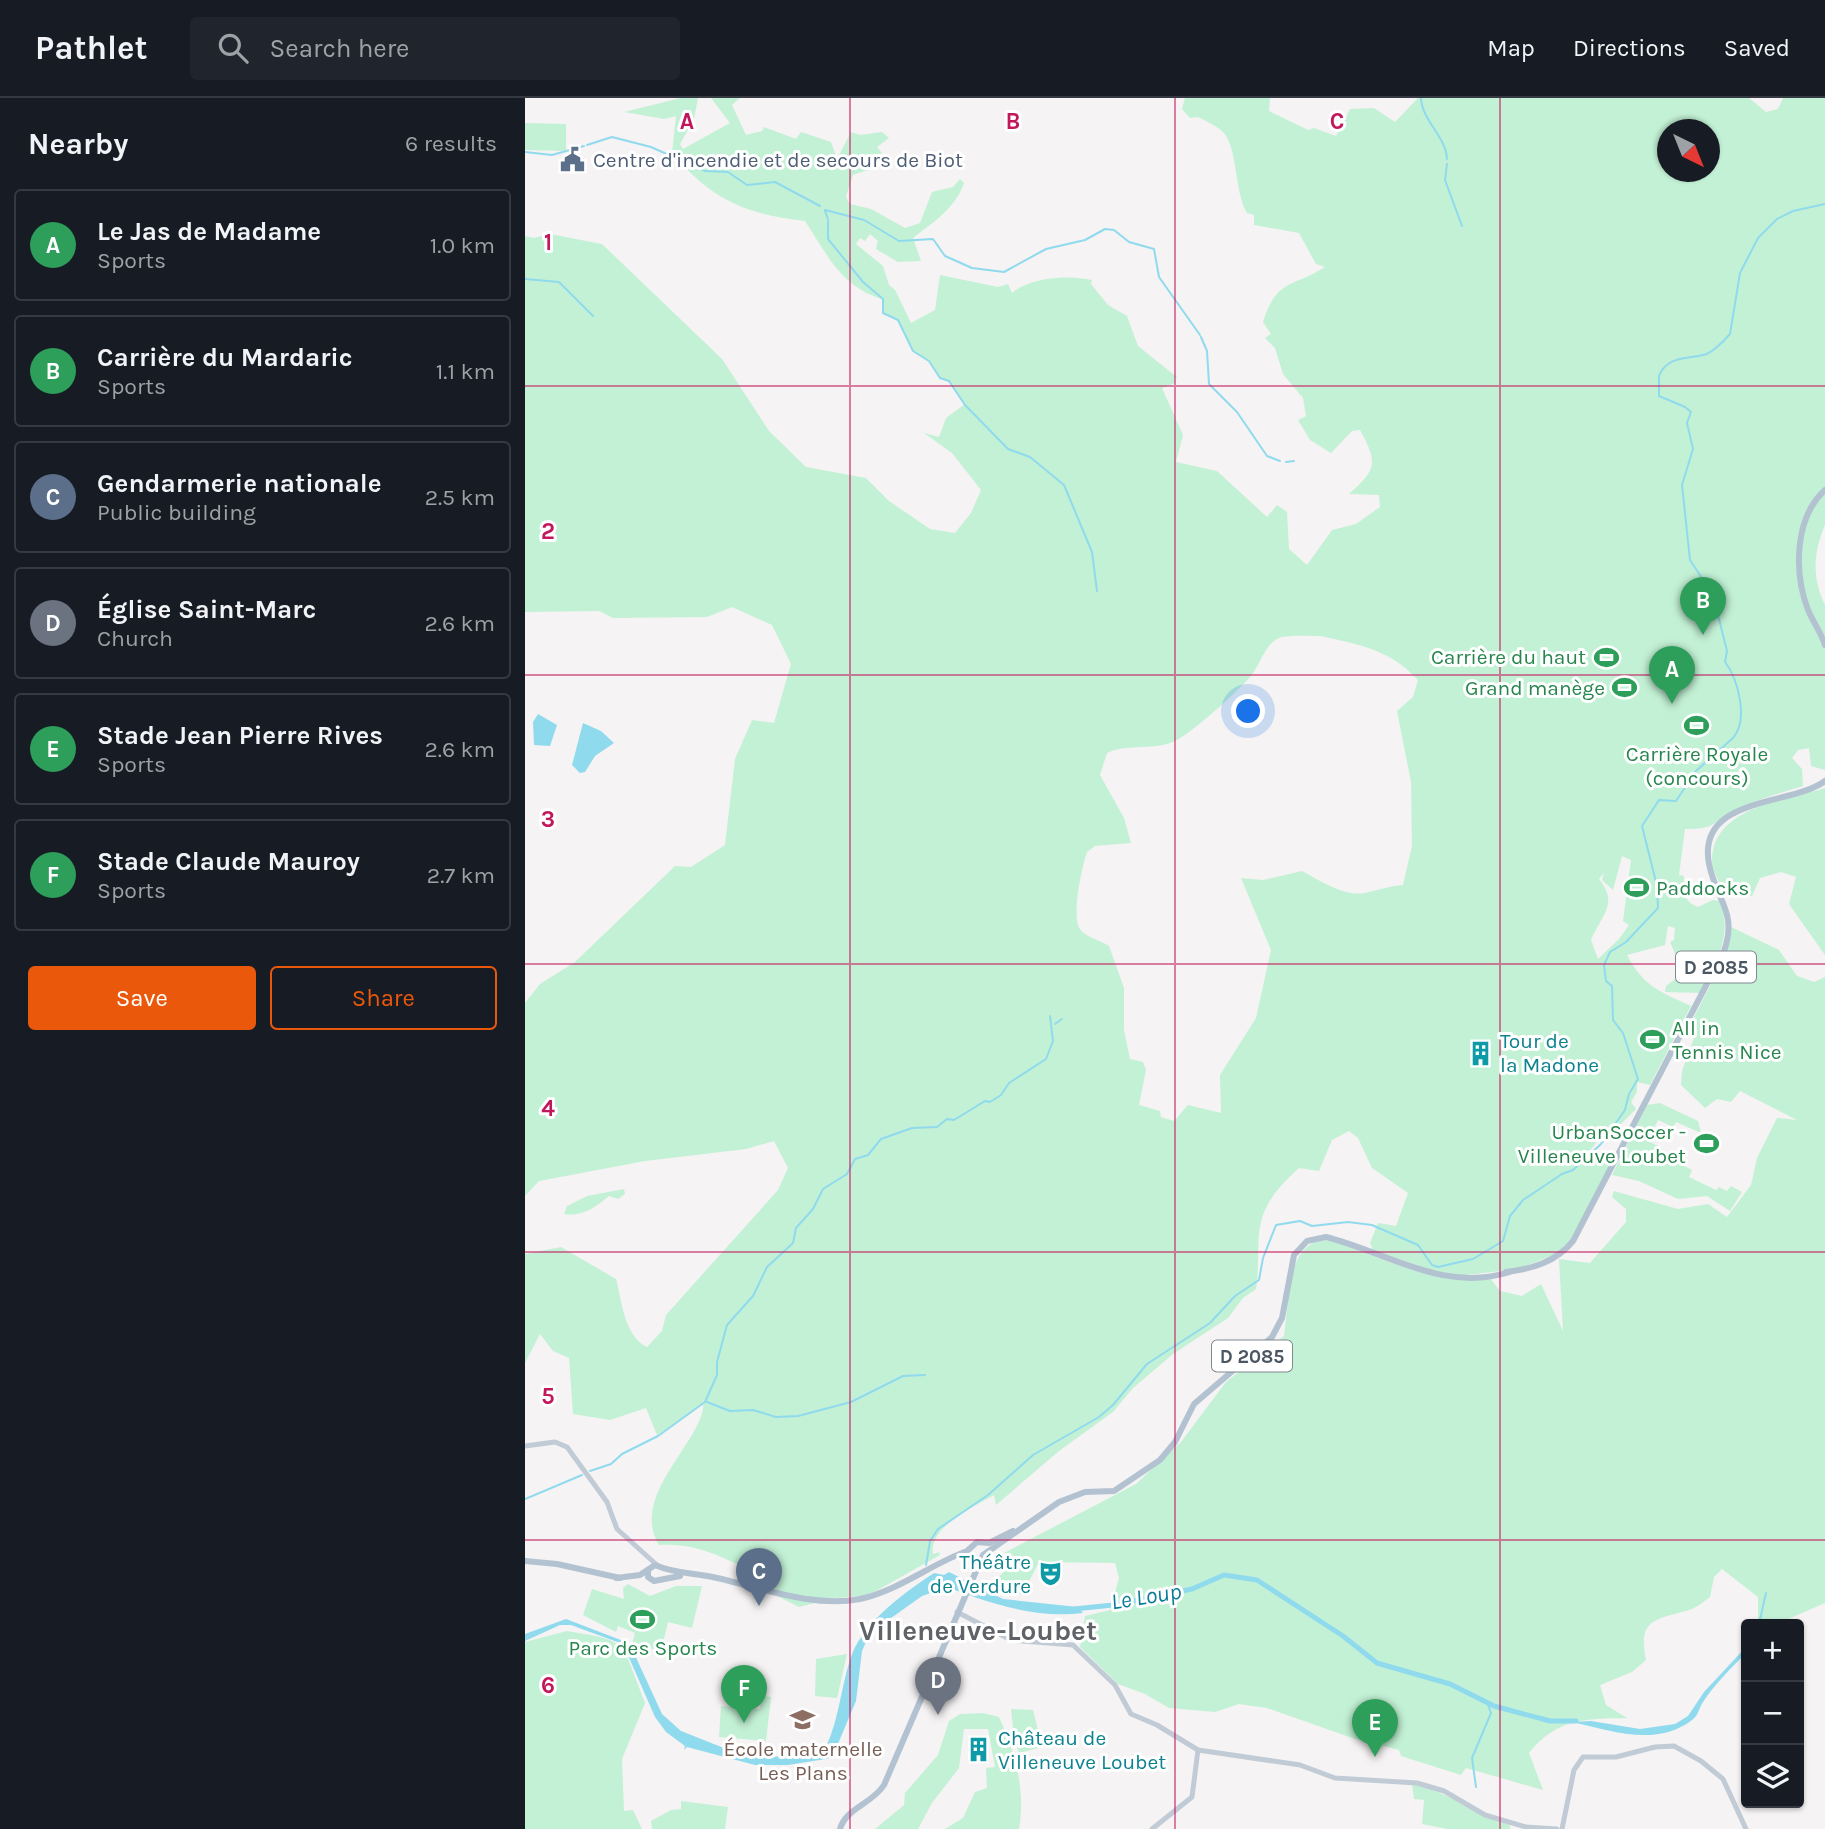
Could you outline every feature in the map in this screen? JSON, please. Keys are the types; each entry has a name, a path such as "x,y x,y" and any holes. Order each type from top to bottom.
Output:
{"main road":[{"path":"1825,490 1807,515 1800,548 1804,597 1825,645"},
{"name":"D 2085","path":"840,1829 846,1816 872,1799 884,1785 977,1566 979,1553 1072,1496 1114,1491 1168,1451 1194,1404 1272,1337 1282,1318 1291,1261 1297,1250 1307,1241 1326,1237 1436,1276 1468,1278 1510,1272 1550,1260 1573,1241 1724,951 1729,920 1709,862 1714,832 1725,819 1740,810 1823,783"},
{"name":"D 2085","path":"985,1544 1021,1528"},
{"path":"979,1541 985,1544 979,1553 979,1541"},
{"path":"616,1578 640,1576 648,1569 659,1568 776,1592 848,1600 875,1594 925,1569 968,1553 979,1553"},
{"path":"525,1562 568,1567 616,1578 659,1579 703,1575"},
{"path":"659,1568 659,1579"},
{"path":"648,1569 650,1579"}],"street":[{"path":"525,1446 555,1442 567,1447 607,1502 617,1530 659,1568"},
{"path":"647,1558 648,1569"},
{"path":"958,1611 987,1629 1016,1642 1073,1645 1109,1680 1132,1714 1157,1725 1198,1750 1300,1765 1335,1778 1421,1784 1444,1791 1485,1815 1526,1827 1561,1827 1574,1770 1583,1757 1616,1757 1668,1745 1687,1752 1719,1774 1726,1783 1746,1829"},
{"path":"1152,1829 1192,1797 1198,1750"}],"green space":[{"path":"681,98 698,98 694,119 680,144 683,149 730,123 711,98 740,98 732,105 746,135 762,131 764,127 796,139 801,132 831,142 837,159 851,132 860,135 882,132 889,138 877,147 882,153 875,161 876,167 853,175 846,197 850,204 871,209 905,228 920,223 932,192 953,187 960,179 964,183 955,200 943,214 913,238 921,261 898,262 876,249 878,241 870,234 865,241 860,238 856,244 883,266 889,285 895,290 911,323 935,310 940,275 998,287 1008,284 1012,293 1029,284 1051,279 1092,280 1091,284 1108,305 1127,316 1138,346 1178,378 1174,378 1175,383 1162,388 1183,435 1176,462 1217,471 1267,517 1277,505 1287,512 1289,549 1307,565 1332,530 1356,524 1380,507 1379,495 1349,494 1365,478 1372,465 1370,450 1360,430 1352,431 1331,453 1310,440 1298,420 1306,416 1303,398 1283,374 1275,348 1265,338 1271,334 1263,322 1274,298 1287,286 1325,267 1316,264 1299,233 1254,225 1254,215 1247,213 1243,204 1227,138 1210,123 1198,117 1190,118 1182,109 1185,98 1270,98 1269,111 1308,130 1314,128 1336,136 1350,109 1374,108 1395,122 1418,98 1749,98 1766,112 1778,109 1783,98 1825,98 1825,525 1816,555 1816,575 1825,605 1825,770 1811,766 1809,748 1798,750 1792,758 1802,769 1803,786 1743,806 1710,826 1685,829 1679,875 1684,876 1685,895 1689,902 1698,907 1713,900 1720,901 1725,926 1721,948 1701,993 1665,992 1666,986 1678,977 1682,969 1670,942 1674,940 1675,928 1668,926 1665,945 1627,955 1633,966 1653,987 1691,1006 1650,1085 1637,1082 1637,1092 1631,1102 1636,1109 1617,1128 1608,1127 1589,1152 1609,1152 1609,1170 1570,1240 1556,1254 1518,1269 1458,1276 1446,1275 1373,1250 1370,1243 1378,1223 1396,1226 1408,1193 1372,1168 1358,1138 1349,1131 1332,1140 1319,1171 1299,1168 1271,1199 1263,1214 1260,1229 1256,1289 1243,1298 1228,1318 1173,1354 1133,1388 1113,1412 1059,1451 996,1505 994,1495 954,1519 933,1544 933,1554 939,1552 940,1555 876,1591 799,1607 769,1592 763,1576 725,1558 687,1546 659,1545 652,1525 653,1505 672,1466 695,1430 703,1404 657,1435 646,1408 610,1420 573,1414 569,1358 553,1351 540,1334 525,1363 525,1254 561,1247 616,1279 622,1307 633,1335 647,1347 662,1331 666,1315 778,1190 788,1168 774,1141 746,1149 645,1161 539,1181 525,1196 525,1003 540,984 575,962 675,866 691,867 725,845 735,759 752,720 774,723 791,664 772,625 732,607 707,617 613,618 599,611 525,612 525,236 534,238 550,234 602,244 722,359 769,431 806,467 866,478 889,501 930,529 955,533 971,513 981,490 952,453 924,433 939,437 946,418 965,404 949,382 938,376 930,362 913,351 898,320 882,313 882,299 868,294 845,278 805,221 747,209 701,182 672,153 676,116 664,119 624,112","holes":["1286,636 1320,636 1385,655 1418,680 1413,697 1397,711 1411,782 1412,846 1403,885 1357,894 1332,887 1302,871 1263,880 1241,878 1271,950 1256,1018 1220,1075 1221,1113 1188,1105 1174,1121 1161,1117 1160,1111 1139,1105 1146,1070 1143,1062 1130,1059 1124,1030 1124,988 1109,946 1085,934 1078,923 1078,891 1087,852 1095,846 1131,843 1124,818 1100,775 1107,753 1175,741 1214,712 1243,685 1276,640","1622,856 1631,860 1623,921 1629,925 1598,959 1591,940 1608,902 1608,895 1599,879 1604,873 1602,880 1613,890"]},
{"path":"525,123 566,124 566,151 525,150"},
{"path":"1825,788 1825,955 1789,904 1796,877 1781,872 1760,878 1752,896 1738,893 1726,897 1712,862 1715,844 1724,829 1737,818 1771,802"},
{"path":"1731,927 1779,950 1797,976 1814,982 1825,977 1825,1603 1788,1619 1758,1619 1758,1597 1722,1569 1714,1577 1710,1597 1693,1609 1657,1620 1646,1629 1646,1660 1632,1672 1600,1685 1606,1705 1627,1718 1585,1720 1561,1727 1540,1741 1529,1753 1543,1790 1466,1768 1461,1775 1401,1756 1399,1750 1355,1739 1267,1708 1239,1704 1215,1712 1169,1708 1145,1694 1118,1684 1080,1647 1085,1616 1110,1610 1119,1578 1115,1563 1039,1562 1022,1595 1006,1590 999,1577 1014,1560 1004,1553 1136,1484 1181,1442 1226,1382 1284,1336 1292,1274 1305,1248 1317,1242 1332,1241 1428,1274 1468,1279 1490,1278 1500,1291 1522,1296 1541,1284 1563,1331 1559,1259 1590,1263 1626,1222 1626,1209 1612,1197 1614,1191 1678,1209 1708,1204 1727,1217 1751,1185 1757,1158 1777,1118 1797,1120 1740,1091 1731,1102 1717,1099 1705,1108 1681,1085 1682,1071 1697,1030 1690,1025 1725,956"},
{"path":"1660,1103 1698,1121 1701,1133 1676,1122 1673,1127 1658,1120 1648,1141 1662,1148 1660,1153 1692,1170 1689,1177 1716,1190 1719,1187 1727,1191 1731,1186 1742,1192 1730,1211 1707,1196 1678,1199 1639,1181 1612,1175 1647,1105"},
{"path":"624,1189 625,1194 618,1199 609,1196 583,1213 564,1214 567,1206 587,1196"},
{"name":"Parc des Sports","path":"628,1584 650,1596 676,1586 702,1586 692,1628 668,1622 661,1651 632,1644 635,1633 618,1626 616,1632 583,1615 592,1589 624,1599 623,1588"},
{"path":"567,1631 598,1637 620,1646 625,1651 645,1703 622,1759 624,1811 633,1810 642,1829 525,1829 525,1642"},
{"path":"847,1654 837,1698 815,1696 816,1659"},
{"path":"762,1696 771,1697 766,1741 719,1737 721,1706 760,1709"},
{"path":"1011,1709 1033,1710 1042,1747 1019,1753 1014,1738"},
{"path":"983,1713 999,1717 1010,1744 1020,1785 1019,1829 945,1829 963,1818 975,1792 987,1788 986,1768 995,1767 988,1729 964,1729 959,1768 932,1803 918,1829 875,1829 904,1805 905,1793 938,1755 949,1721 960,1714"},
{"path":"1412,1784 1438,1792 1510,1825 1510,1829 1447,1829 1422,1824 1424,1800 1414,1799"},
{"path":"681,1801 728,1807 725,1829 652,1829 651,1821 671,1810 681,1809"}],"water":[{"path":"538,714 557,725 550,746 534,745 533,722"},
{"path":"583,723 601,731 614,743 595,756 585,772 580,773 572,765"},
{"name":"Le Loup","path":"949,1572 1003,1599 1078,1607 1083,1613 1030,1612 979,1599 947,1587 922,1596 870,1633 862,1651 856,1701 832,1758 788,1765 755,1765 687,1747 684,1750 685,1746 666,1732 655,1717 620,1643 571,1625 560,1625 525,1641 525,1634 566,1619 626,1642 633,1651 662,1714 681,1731 734,1752 769,1758 826,1747 852,1654 858,1642 876,1619 899,1598 934,1573 944,1575"},
{"path":"1741,1652 1741,1658 1713,1689 1696,1716 1678,1728 1648,1735 1617,1732 1572,1722 1591,1721 1640,1729 1675,1724 1688,1716 1704,1692"}],"waterway":[{"path":"1421,98 1425,114 1443,143 1447,159"},
{"path":"587,145 612,137 651,147 705,171 728,172 747,185 775,182 820,206"},
{"path":"525,152 552,155 584,146"},
{"path":"1447,164 1445,180 1462,226"},
{"path":"926,1565 930,1541 938,1529 988,1495 1033,1455 1099,1417 1113,1405 1147,1364 1210,1323 1235,1296 1259,1280 1263,1258 1276,1225 1300,1221 1312,1226 1348,1222 1372,1225 1418,1245 1432,1265 1438,1267 1473,1259 1503,1241 1510,1216 1523,1200 1562,1174 1573,1170 1601,1144 1625,1110 1629,1094 1638,1079 1623,1033 1613,1020 1612,986 1606,981 1604,965 1610,952 1626,942 1658,908 1657,886 1642,826 1659,800 1676,801 1696,771 1733,738 1738,730 1741,711 1734,679 1725,662 1727,651 1713,595 1690,560 1682,485 1693,449 1687,423 1691,412 1659,396 1659,376 1672,362 1706,354 1730,334 1740,273 1758,238 1777,219 1793,211 1825,204"},
{"path":"825,210 864,220 899,241 933,239 945,256 972,268 1004,272 1046,249 1085,240 1105,229 1114,230 1129,242 1154,249 1159,277 1200,335"},
{"path":"825,211 828,219"},
{"path":"828,221 828,239 863,282 883,299 883,313 898,320 913,351 929,361 940,378 949,381 965,405 1008,449 1030,457 1064,485 1092,552 1097,591"},
{"path":"525,279 559,282 593,316"},
{"path":"1201,337 1207,351 1209,384 1237,412 1267,456 1280,461"},
{"path":"1286,462 1294,461"},
{"path":"590,1471 611,1464 622,1454 658,1436 705,1402 717,1375 717,1362 727,1325 753,1296 767,1267 793,1243 796,1228 813,1209 823,1189 847,1174 855,1159 868,1155 881,1139 912,1128 937,1127 947,1119 954,1120 985,1101 990,1102 1001,1095 1009,1083 1046,1059 1053,1041 1050,1016"},
{"path":"1055,1024 1062,1019"},
{"path":"707,1402 730,1411 753,1410 776,1417 798,1416 851,1402 903,1376 925,1375"},
{"path":"525,1499 582,1475"},
{"name":"Le Loup","path":"1074,1609 1113,1605 1192,1589 1224,1575 1257,1580 1343,1636 1377,1663 1450,1684 1494,1706 1550,1721 1576,1721"},
{"path":"1760,1619 1766,1593"},
{"path":"1476,1787 1472,1758 1491,1713 1487,1702"}],"place":[{"name":"Centre d'incendie et de secours de Biot","path":"573,160"},
{"name":"Carrière du Mardaric","path":"1703,635"},
{"name":"Carrière du haut","path":"1606,657"},
{"name":"Grand manège","path":"1625,688"},
{"name":"Le Jas de Madame","path":"1672,704"},
{"name":"Carrière Royale (concours)","path":"1697,725"},
{"name":"Paddocks","path":"1636,888"},
{"name":"All in Tennis Nice","path":"1652,1040"},
{"name":"Tour de la Madone","path":"1480,1053"},
{"name":"UrbanSoccer - Villeneuve Loubet","path":"1706,1144"},
{"name":"Théâtre de Verdure","path":"1051,1574"},
{"name":"Gendarmerie nationale","path":"759,1606"},
{"name":"Parc des Sports","path":"643,1619"},
{"name":"Église Saint-Marc","path":"938,1715"},
{"name":"École maternelle Les Plans","path":"803,1720"},
{"name":"Stade Claude Mauroy","path":"744,1723"},
{"name":"Château de Villeneuve Loubet","path":"978,1750"},
{"name":"Stade Jean Pierre Rives","path":"1375,1757"}],"district":[{"name":"Villeneuve-Loubet","path":"978,1630"}]}
